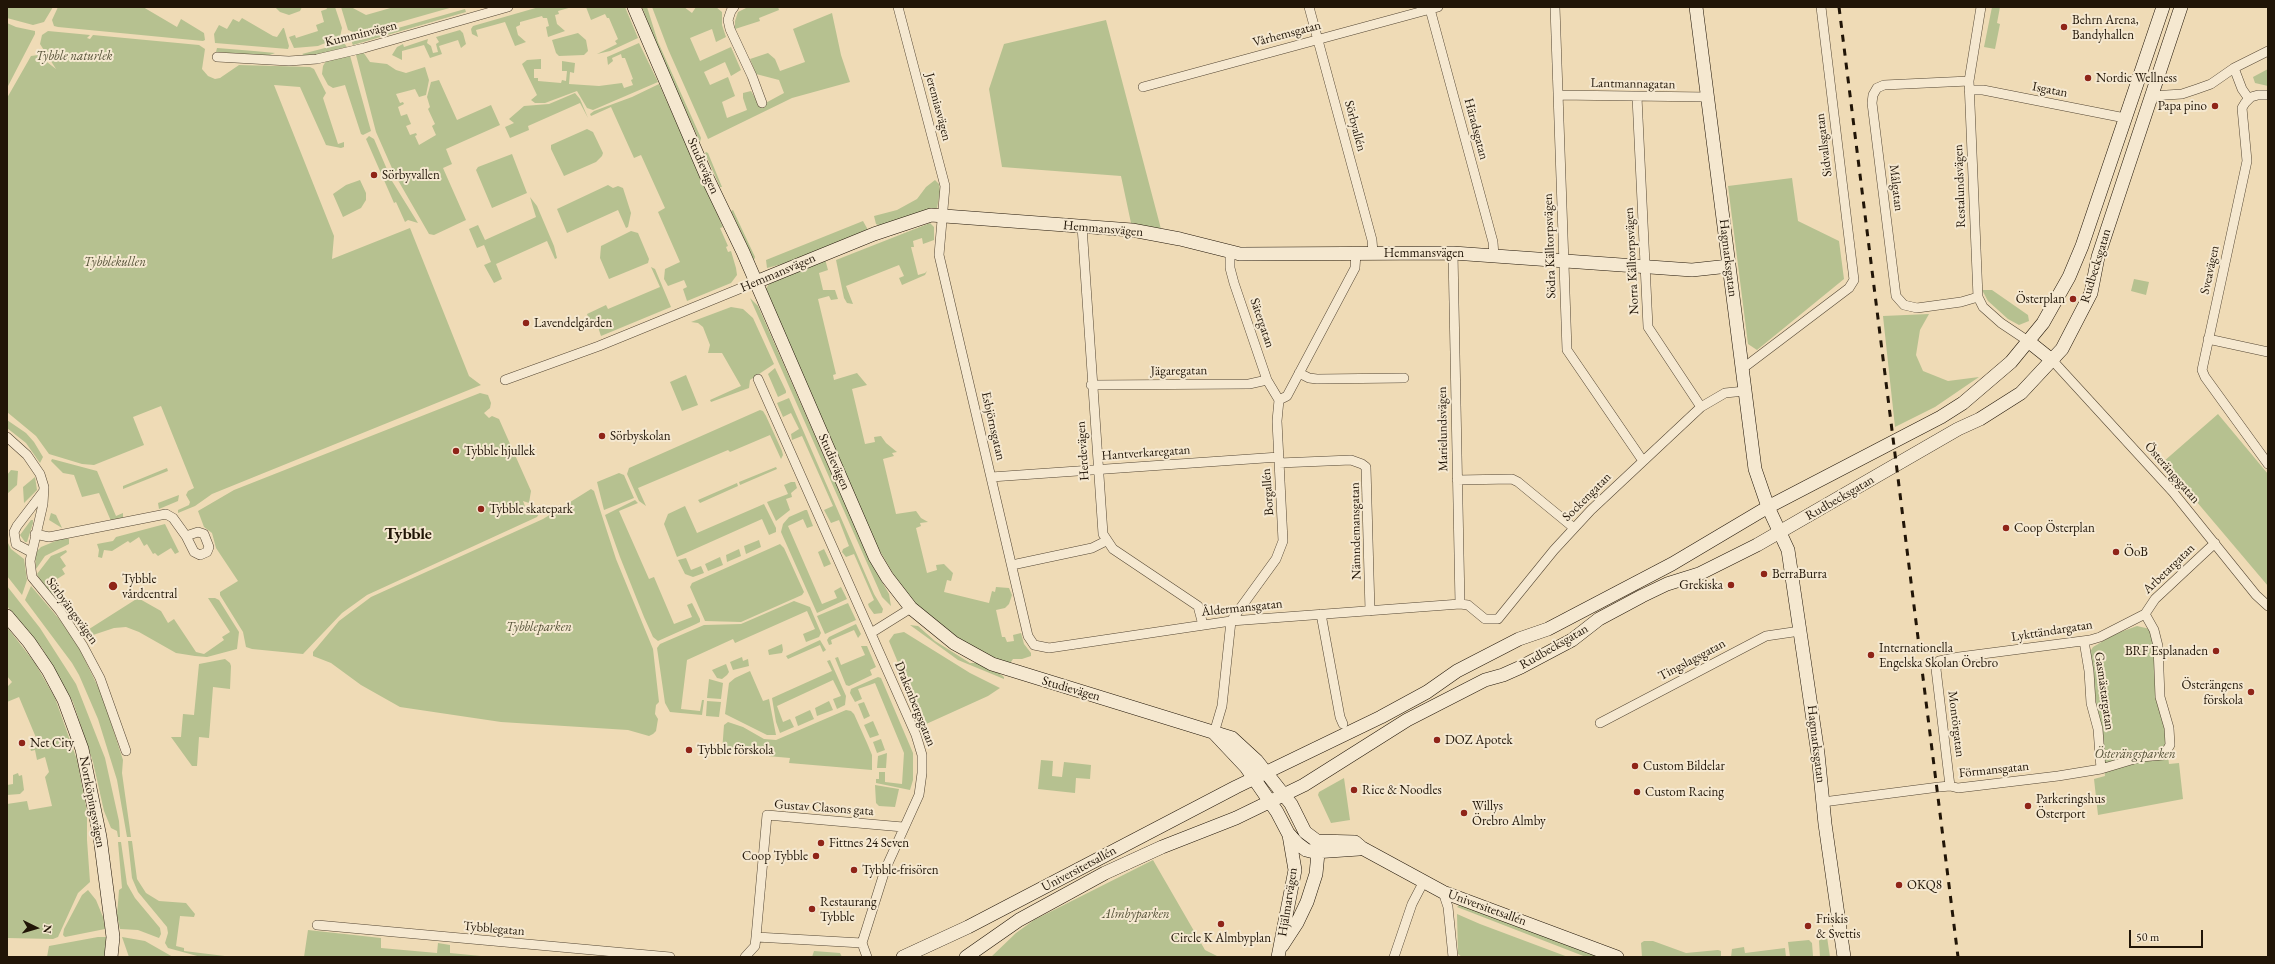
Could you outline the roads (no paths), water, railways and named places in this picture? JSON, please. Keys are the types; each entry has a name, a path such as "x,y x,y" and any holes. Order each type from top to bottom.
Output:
{"main road":[{"name":"Studievägen","path":"634,7 875,556 886,577 911,608 954,644 992,664 1019,674 1232,738 1266,773 1284,795"},
{"name":"Hagmarksgatan","path":"1696,7 1755,469 1768,507 1788,547 1844,957"},
{"name":"Rudbecksgatan","path":"1266,773 1421,696 1457,671 1501,647 1548,629 1665,568 1768,507 1941,417 2004,370 2028,342 2051,310 2072,271 2082,246 2163,7"},
{"name":"Rudbecksgatan","path":"1284,795 1316,778 1407,720 1485,680 1503,675 1572,640 1599,619 1642,596 1667,584 1699,574 1780,533 1958,428 1980,419 2021,393 2053,360 2065,344 2091,293 2098,257 2180,7"},
{"name":"Hemmansvägen","path":"756,282 921,217 943,215 1138,231 1180,239 1240,254 1453,252 1692,270 1729,266"},
{"path":"2028,342 2053,360"},
{"name":"Norrköpingsvägen","path":"7,616 29,642 48,670 76,732 86,766 99,829 113,937 111,957"},
{"name":"Studievägen","path":"1214,733 1246,767 1254,779"},
{"name":"Universitetsallén","path":"903,957 968,927 1266,773"},
{"path":"1254,779 1270,802 1288,833 1314,848"},
{"path":"1284,795 1291,804 1314,848"},
{"name":"Universitetsallén","path":"966,957 1019,920 1136,857 1236,818 1284,795"},
{"name":"Hjälmarvägen","path":"1279,952 1295,870 1288,833"},
{"path":"1295,870 1299,858 1314,848"},
{"name":"Universitetsallén","path":"1314,848 1362,848 1443,892 1617,957"},
{"name":"Hjälmarvägen","path":"1279,952 1298,923 1307,902 1316,874 1314,848"},
{"name":"Norrköpingsvägen","path":"113,937 121,957"}],"street":[{"name":"Kumminvägen","path":"217,57 289,61 317,59 364,48 508,7"},
{"path":"734,7 730,11 728,20 730,29 752,76 762,103"},
{"name":"Jeremiasvägen","path":"898,7 945,186 943,215"},
{"name":"Sörbyallén","path":"1309,7 1372,240 1373,253"},
{"name":"Södra Källtorpsvägen","path":"1555,7 1567,350 1643,462"},
{"name":"Sidvallsgatan","path":"1742,369 1848,288 1854,280 1820,7"},
{"name":"Restalundsvägen","path":"1978,297 1969,85 1981,7"},
{"name":"Vårhemsgatan","path":"1143,87 1434,8"},
{"name":"Häradsgatan","path":"1434,8 1493,242 1494,256"},
{"path":"2151,96 2182,94 2211,84 2234,68 2268,52"},
{"path":"2234,68 2249,99 2258,95 2268,95"},
{"name":"Målgatan","path":"1969,85 1884,85 1877,88 1873,95 1872,103 1896,296 1904,305 1917,308 1961,302 1978,297"},
{"name":"Isgatan","path":"1969,85 1983,90 2125,118"},
{"name":"Lantmannagatan","path":"1558,95 1707,97"},
{"name":"Norra Källtorpsvägen","path":"1637,97 1648,327 1701,407"},
{"name":"Sveavägen","path":"2249,99 2242,108 2247,161 2202,370 2205,377 2268,464"},
{"name":"Esbjörnsgatan","path":"943,215 940,255 991,477 1031,640"},
{"name":"Herdevägen","path":"1082,226 1101,525 1106,541"},
{"name":"Sätergatan","path":"1230,252 1230,268 1234,283 1267,380 1279,400"},
{"name":"Marielundsvägen","path":"1453,252 1460,604"},
{"path":"1279,400 1287,396 1355,268 1356,253"},
{"name":"Hemmansvägen","path":"505,380 598,346 756,282"},
{"path":"1978,297 1983,307 2028,342"},
{"path":"2208,338 2268,352"},
{"name":"Österängsgatan","path":"2053,360 2164,481 2268,606"},
{"path":"1299,373 1317,379 1404,378"},
{"name":"Drakenbergsgatan","path":"758,379 916,735 922,755 922,773 919,795 903,827 878,888 862,943"},
{"name":"Jägaregatan","path":"1091,386 1249,384 1267,380"},
{"name":"Sockengatan","path":"1460,604 1468,605 1485,619 1498,619 1574,528 1701,407 1725,393 1745,391"},
{"name":"Borgallén","path":"1214,733 1222,706 1231,621 1276,559 1281,549 1283,530 1277,422 1279,400"},
{"name":"Sörbyängsvägen","path":"7,437 27,455 37,470 44,487 43,504 31,552 30,561 32,577 83,646 100,678 126,751"},
{"name":"Hantverkaregatan","path":"991,477 1279,460"},
{"name":"Nämndemansgatan","path":"1279,460 1351,460 1366,467 1370,611"},
{"path":"1457,480 1512,479 1518,482 1574,528"},
{"path":"31,552 16,544 14,532 43,492"},
{"path":"35,534 49,537 75,530 116,524 159,514 166,514 173,518 186,536"},
{"path":"1012,565 1092,548 1106,541 1113,550 1198,606 1203,625"},
{"name":"Arbetargatan","path":"2166,754 2170,739 2160,698 2158,646 2154,630 2145,614 2155,599 2215,543"},
{"name":"Åldermansgatan","path":"1031,640 1034,645 1048,648 1231,621 1460,604"},
{"path":"871,633 911,608"},
{"path":"1321,614 1340,717 1343,724"},
{"name":"Lykttändargatan","path":"1937,665 1944,659 2084,641 2100,637 2145,614"},
{"name":"Tingslagsgatan","path":"1600,723 1766,636 1800,631"},
{"name":"Gasmästargatan","path":"2084,641 2089,671 2091,703 2098,729 2101,769"},
{"name":"Montörgatan","path":"1937,665 1950,786"},
{"name":"Förmansgatan","path":"1823,802 1950,786 1958,788 1972,787 2101,769 2141,757 2161,756 2166,754"},
{"name":"Gustav Clasons gata","path":"756,937 767,815 903,827"},
{"path":"1394,957 1412,904 1424,881"},
{"path":"1443,892 1448,907 1453,957"},
{"name":"Tybblegatan","path":"317,926 670,957"},
{"path":"745,957 755,946 756,937 862,943 867,957"}],"railway":[{"path":"1839,7 1958,957"}],"place":[{"name":"Behrn Arena, Bandyhallen","path":"2064,27"},
{"name":"Nordic Wellness","path":"2088,78"},
{"name":"Papa pino","path":"2215,106"},
{"name":"Sörbyvallen","path":"374,175"},
{"name":"Österplan","path":"2073,299"},
{"name":"Lavendelgården","path":"526,323"},
{"name":"Sörbyskolan","path":"602,436"},
{"name":"Tybble hjullek","path":"456,451"},
{"name":"Tybble skatepark","path":"481,509"},
{"name":"Coop Österplan","path":"2006,528"},
{"name":"ÖoB","path":"2116,552"},
{"name":"BerraBurra","path":"1764,574"},
{"name":"Grekiska","path":"1731,585"},
{"name":"Tybble vårdcentral","path":"113,586"},
{"name":"BRF Esplanaden","path":"2216,651"},
{"name":"Internationella Engelska Skolan Örebro","path":"1871,655"},
{"name":"Österängens förskola","path":"2251,692"},
{"name":"DOZ Apotek","path":"1437,740"},
{"name":"Net City","path":"22,743"},
{"name":"Tybble förskola","path":"689,750"},
{"name":"Custom Bildelar","path":"1635,766"},
{"name":"Rice & Noodles","path":"1354,790"},
{"name":"Custom Racing","path":"1637,792"},
{"name":"Parkeringshus Österport","path":"2028,806"},
{"name":"Willys Örebro Almby","path":"1464,813"},
{"name":"Fittnes 24 Seven","path":"821,843"},
{"name":"Coop Tybble","path":"816,856"},
{"name":"Tybble-frisören","path":"854,870"},
{"name":"OKQ8","path":"1899,885"},
{"name":"Restaurang Tybble","path":"812,909"},
{"name":"Circle K Almbyplan","path":"1221,924"},
{"name":"Friskis & Svettis","path":"1808,926"}],"district":[{"name":"Tybble","path":"408,534"}],"park label":[{"name":"Tybble naturlek","path":"74,56"},
{"name":"Tybblekullen","path":"115,262"},
{"name":"Tybbleparken","path":"539,627"},
{"name":"Österängsparken","path":"2135,754"},
{"name":"Almbyparken","path":"1136,914"}]}
